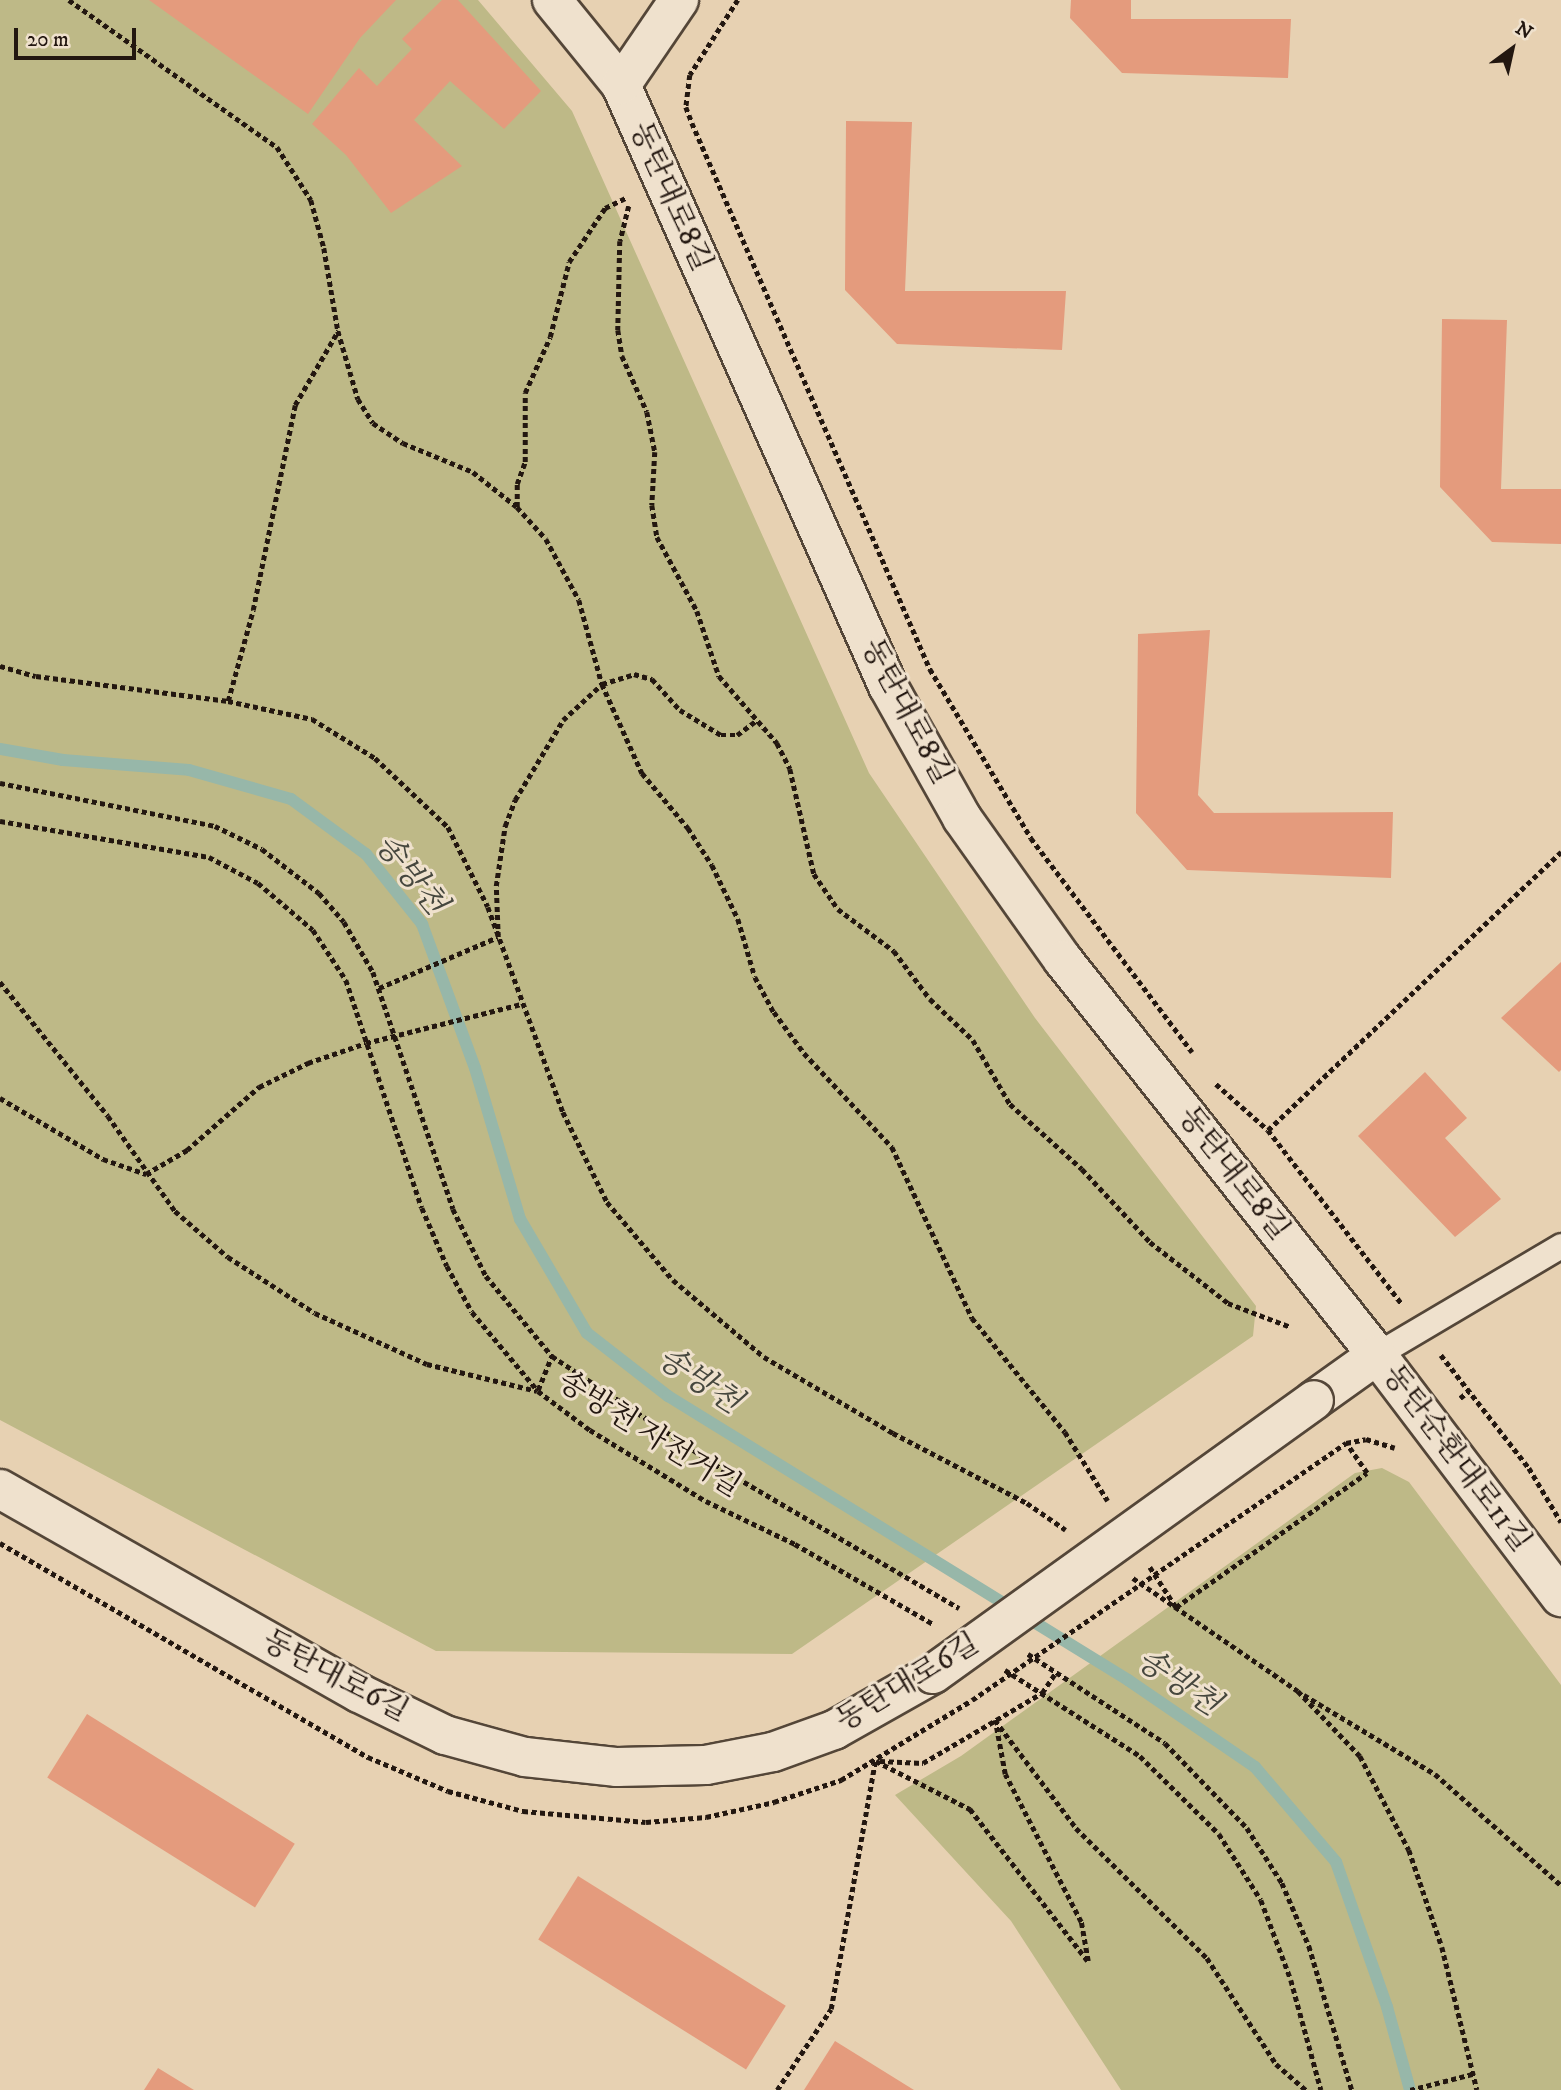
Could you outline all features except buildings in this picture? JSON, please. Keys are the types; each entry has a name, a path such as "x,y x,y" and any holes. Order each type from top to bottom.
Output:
{"street":[{"name":"동탄대로8길","path":"552,0 621,85 888,686 962,818 1063,960 1377,1355"},
{"path":"621,85 679,0"},
{"name":"동탄대로6길","path":"0,1489 359,1693 445,1735 524,1757 617,1767 706,1765 773,1752 834,1730 933,1674 1377,1355"},
{"name":"동탄순환대로11길","path":"1377,1355 1561,1597"}],"lane":[{"path":"1377,1355 1561,1246"}],"path":[{"path":"69,0 277,148 311,200 324,248 338,331 358,398 373,423 403,443 473,472 517,507 546,539 579,600 602,684 642,773 712,865 738,919 755,977 774,1012 819,1070 892,1147 972,1318 1065,1432 1116,1514"},
{"path":"738,0 690,75 686,107 692,123 930,668 1031,838 1198,1061"},
{"path":"517,507 517,484 525,462 525,393 550,337 569,262 605,208 632,195 620,240 618,330 622,356 647,412 655,452 652,505 657,537 697,611 719,676 777,743 790,769 808,860 825,893 853,921 894,951 930,999 974,1040 1010,1104 1191,1276 1228,1303 1291,1326"},
{"path":"228,701 253,610 295,405 338,331"},
{"path":"0,666 36,676 228,701 312,719 375,758 448,827 498,937 563,1112 607,1202 673,1280 764,1357 893,1433 1027,1503 1069,1532"},
{"path":"498,937 496,886 505,826 515,800 563,720 602,684 634,674 652,679 690,718 721,735 737,735 757,720"},
{"path":"0,783 45,795 177,815 215,825 262,849 319,893 336,912 379,988 453,1209 486,1276 552,1356 722,1469 963,1611"},
{"name":"송방천 자전거길","path":"0,821 209,857 258,883 313,930 346,980 422,1208 447,1266 472,1312 538,1391 590,1430 706,1501 795,1544 938,1627"},
{"path":"1268,1130 1561,852"},
{"path":"379,988 498,937"},
{"path":"0,982 108,1116 146,1174 175,1211 228,1257 315,1313 427,1364 538,1391 552,1356"},
{"path":"146,1174 187,1150 259,1087 366,1043 521,1004"},
{"path":"1207,1072 1268,1130 1529,1468 1561,1522"},
{"path":"0,1098 103,1158 146,1174"},
{"path":"972,1700 1346,1443 1366,1439 1395,1448"},
{"path":"1176,1607 1367,1473 1346,1443"},
{"path":"1146,1560 1176,1607"},
{"path":"1122,1570 1298,1691 1435,1774 1561,1885"},
{"path":"1021,1650 1165,1743 1247,1828 1282,1883 1309,1946 1352,2090"},
{"path":"996,1664 1140,1756 1219,1834 1261,1900 1291,1980 1321,2090"},
{"path":"876,1761 923,1763 1042,1693 1056,1672"},
{"path":"1298,1691 1360,1756 1409,1850 1442,1947 1478,2090"},
{"path":"876,1761 970,1809 1088,1961 1081,1922 1005,1774 995,1720"},
{"path":"995,1720 1076,1828 1207,1958 1276,2064 1306,2090"},
{"path":"777,2090 831,2009 876,1761"},
{"path":"1410,2090 1473,2074"}],"shaded area":[{"path":"0,0 478,0 572,111 869,773 1035,1018 1256,1306 1253,1336 792,1654 436,1651 0,1420"},
{"path":"1382,1468 1409,1482 1561,1685 1561,2090 1121,2090 1011,1921 895,1795 961,1756 1355,1473"}],"waterway":[{"name":"송방천","path":"0,749 63,760 189,770 291,799 366,854 422,924 475,1068 520,1219 587,1333 668,1396 1128,1680 1255,1767 1336,1862 1387,2007 1410,2090"}]}
